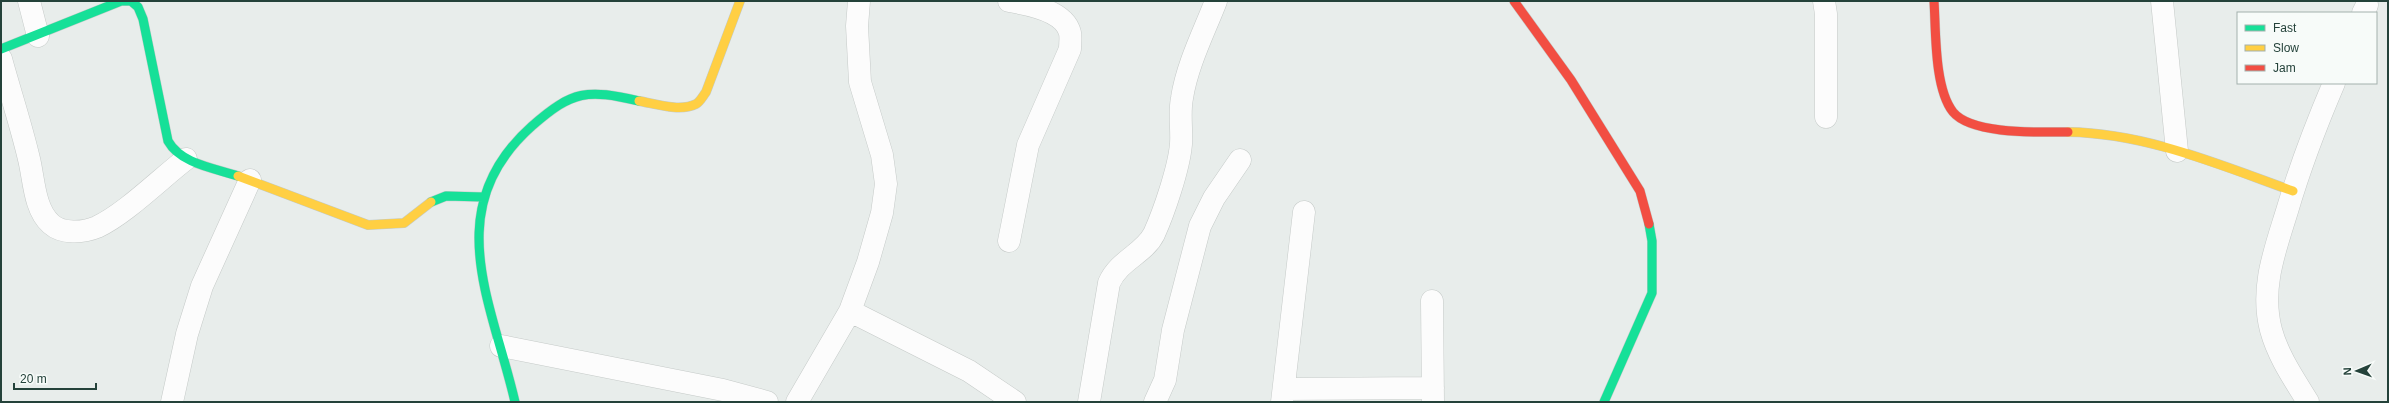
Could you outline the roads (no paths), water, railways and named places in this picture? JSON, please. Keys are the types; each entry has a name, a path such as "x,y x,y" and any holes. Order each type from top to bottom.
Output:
{"street":[{"path":"29,1 38,36"},
{"path":"1,49 38,36 121,1 131,1 138,7 143,19 168,141 173,150 186,159 250,180 368,225 404,223 435,199 446,196 483,197"},
{"path":"515,402 479,262 479,221 483,197 494,169 523,133 565,100 581,94 604,93 674,107 686,107 698,103 706,92 740,1"},
{"path":"797,402 850,311 868,262 882,213 886,184 882,155 860,82 857,26 859,1"},
{"path":"1009,1 1049,12 1063,20 1070,33 1070,49 1028,145 1009,241"},
{"path":"1089,402 1109,283 1114,273 1123,263 1145,246 1153,235 1178,160 1181,145 1181,100 1185,81 1216,1"},
{"path":"1514,1 1571,80 1640,191 1647,210 1652,241 1652,293 1604,402"},
{"path":"1824,1 1826,14 1826,117"},
{"path":"1934,1 1943,95 1953,112 1967,122 1991,128 2093,133 2143,142 2177,151 2293,191"},
{"path":"2162,1 2177,151"},
{"path":"1,59 29,158 37,199 50,224 60,230 75,232 96,227 114,216 186,159"},
{"path":"2308,402 2282,360 2271,329 2266,300 2269,271 2308,142 2334,84"},
{"path":"1155,402 1165,380 1172,330 1200,226 1214,198 1240,160"},
{"path":"172,402 187,334 202,286 250,180"},
{"path":"1304,212 1283,395 1433,395 1432,301"},
{"path":"850,311 969,371 1015,402"},
{"path":"501,346 723,390 766,402"}]}
